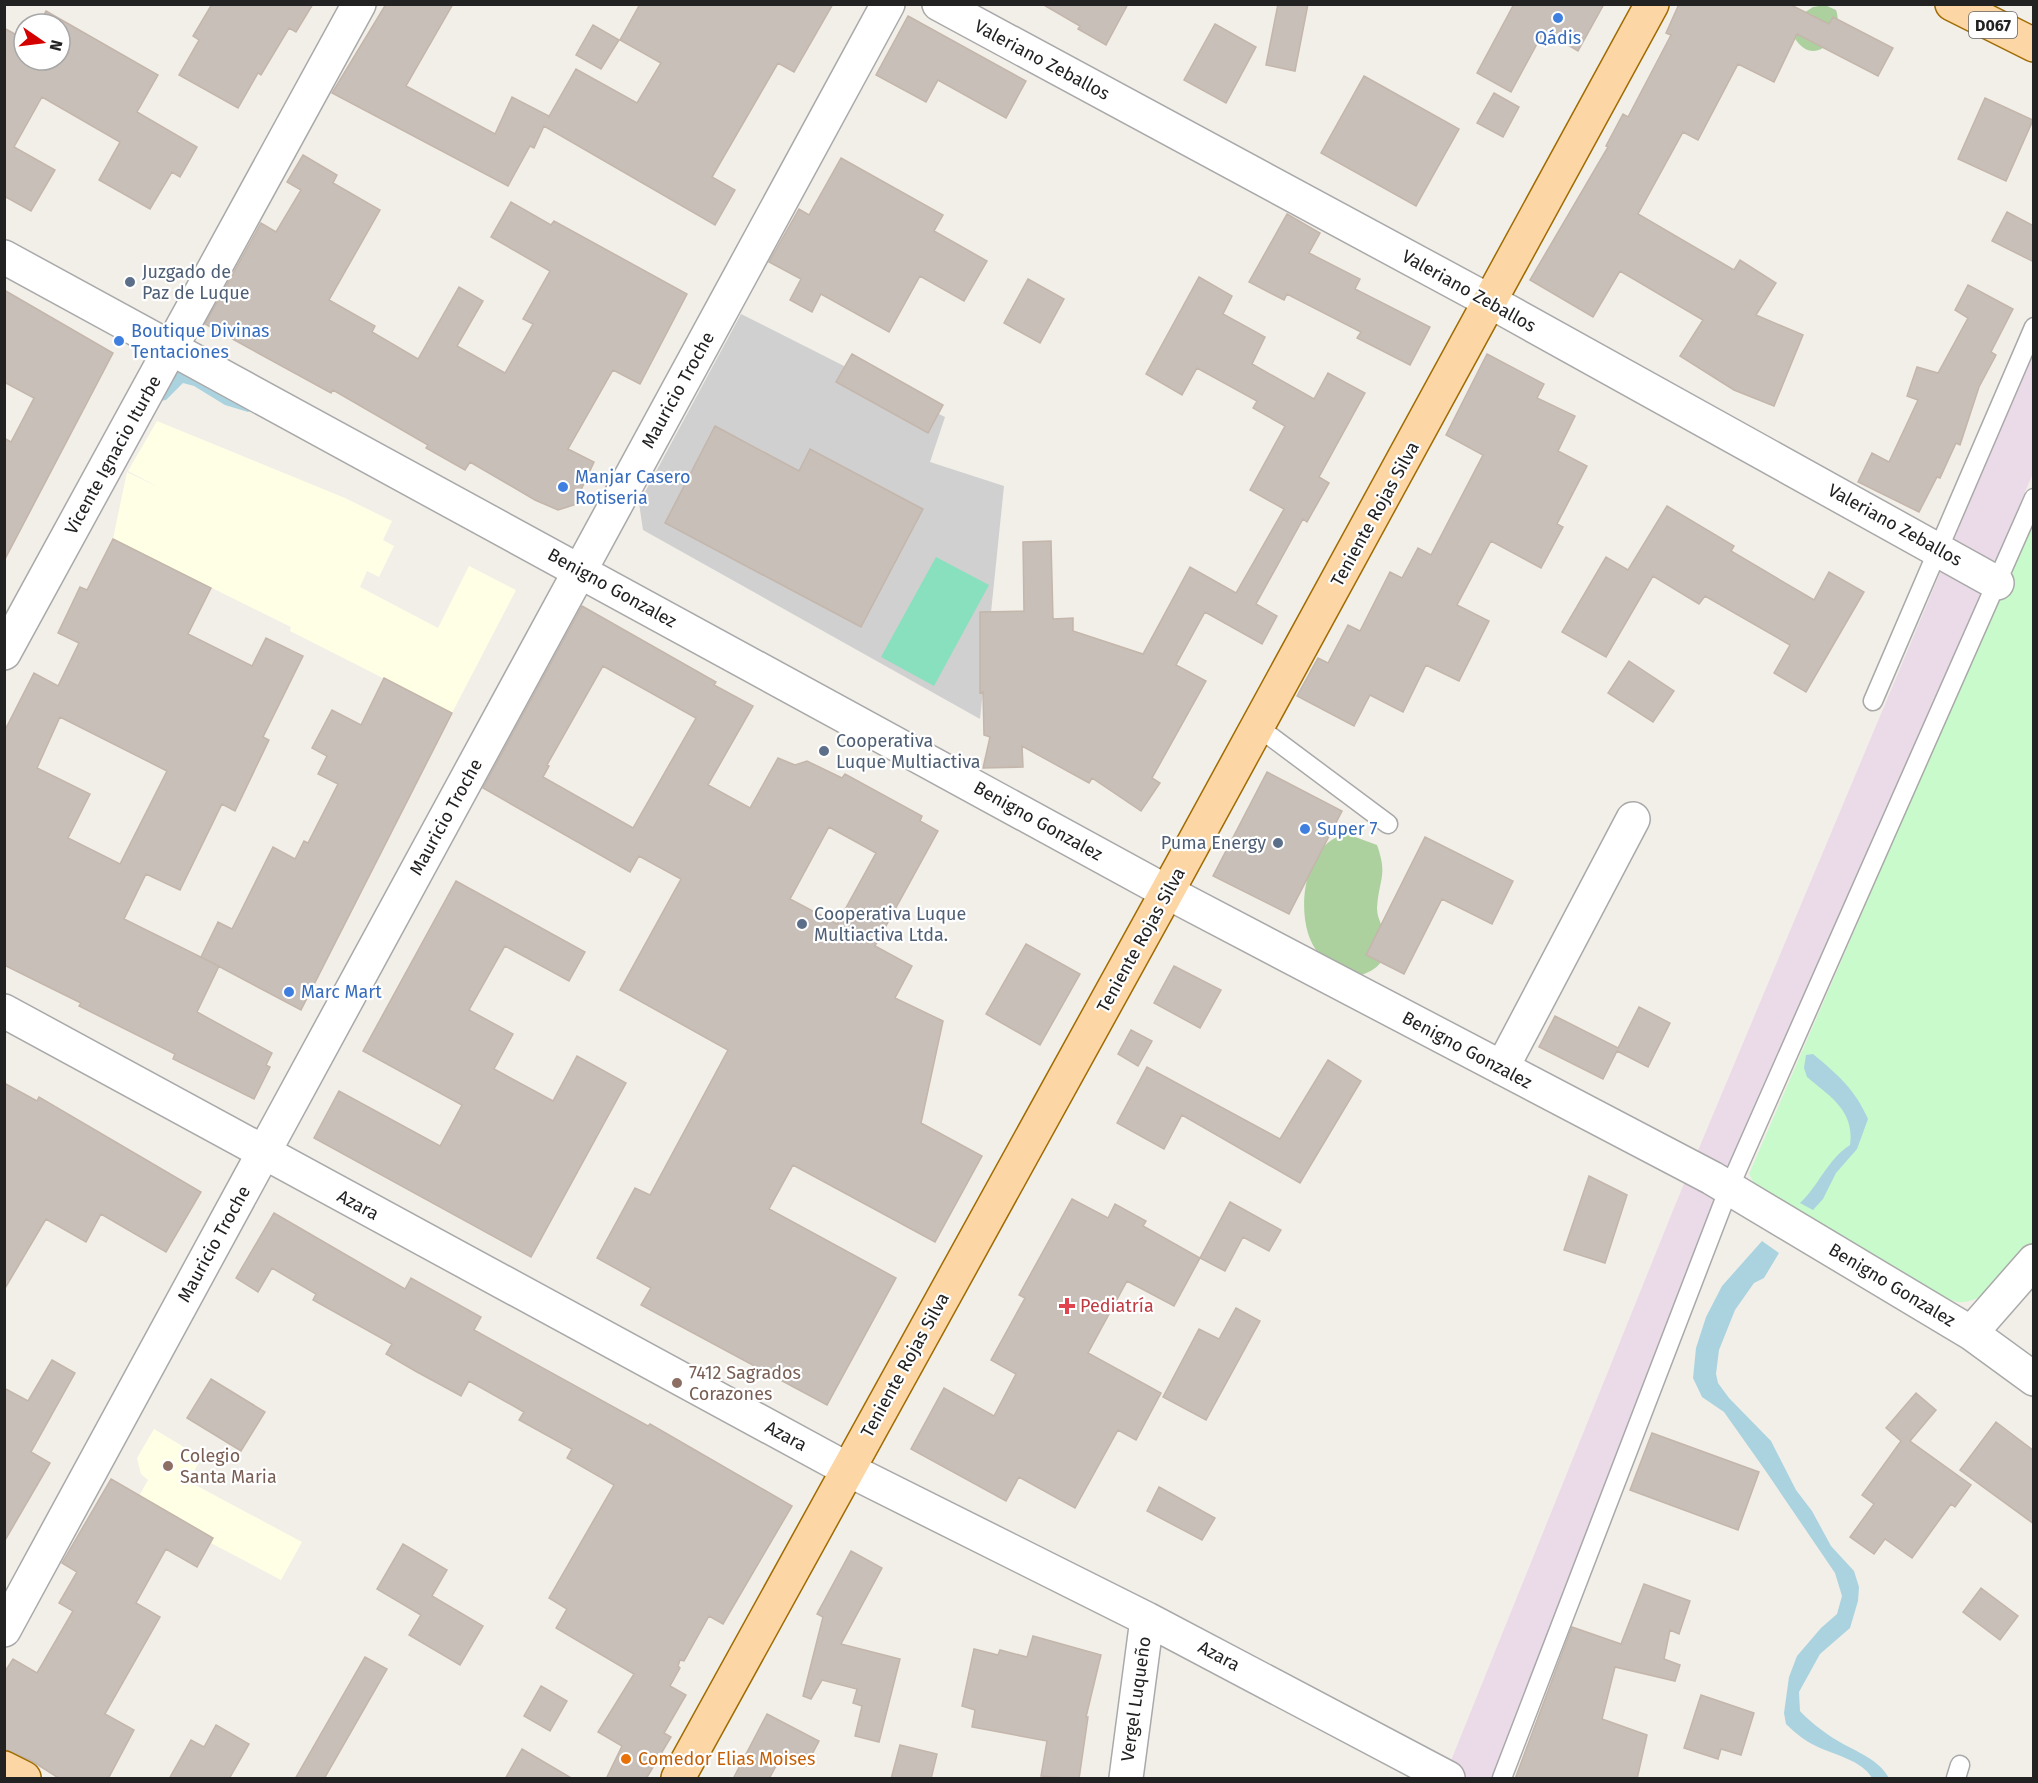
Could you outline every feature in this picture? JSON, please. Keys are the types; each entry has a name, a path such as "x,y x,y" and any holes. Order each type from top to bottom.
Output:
{"main road":[{"name":"Teniente Rojas Silva","path":"678,1779 1258,727 1652,4"},
{"name":"D067","path":"1952,4 2034,45"},
{"path":"4,1768 24,1779"}],"street":[{"name":"Vicente Ignacio Iturbe","path":"4,653 359,4"},
{"name":"Mauricio Troche","path":"4,1630 888,4"},
{"name":"Valeriano Zeballos","path":"939,4 1491,302 1997,583"},
{"name":"Benigno Gonzalez","path":"4,256 1167,892 1729,1188 1971,1333 2034,1379"},
{"path":"1502,1068 1633,819"},
{"name":"Azara","path":"4,1011 263,1154 847,1469 1147,1619 1448,1779"},
{"path":"1971,1333 2034,1261"},
{"name":"Vergel Luqueño","path":"1126,1779 1147,1619"}],"lane":[{"path":"1873,701 2034,327"},
{"path":"1502,1779 1729,1188 2034,498"},
{"path":"1258,727 1388,824"}],"shaded area":[{"path":"741,314 945,417 930,462 1004,486 980,719 643,530 639,503"},
{"path":"2033,351 2033,473 1721,1219 1495,1778 1444,1778 1676,1203"},
{"path":"157,421 345,498 392,521 383,540 394,546 379,577 367,571 360,587 438,628 469,566 516,590 452,713 290,631 291,627 113,539 127,472 162,489 128,471"},
{"path":"154,1429 202,1458 188,1481 302,1542 281,1580 135,1503 148,1480 141,1474 137,1458"}],"green space":[{"path":"1825,5 1836,10 1838,19 1836,29 1826,45 1819,50 1811,51 1802,47 1794,37 1799,16 1813,7"},
{"path":"2033,518 2033,1242 1991,1290 1969,1301 1958,1302 1937,1293 1754,1183 1749,1174"},
{"path":"936,557 989,585 934,686 881,657"},
{"path":"1347,834 1377,845 1382,864 1377,908 1386,938 1386,953 1379,964 1369,972 1356,976 1320,955 1311,942 1304,906 1311,868 1319,852 1331,840"}],"water":[{"path":"169,356 259,406 248,412 225,405 194,386 183,383 166,400 154,402"},
{"path":"1813,1054 1838,1075 1857,1099 1868,1119 1857,1149 1836,1173 1823,1199 1813,1210 1800,1203 1835,1158 1850,1145 1850,1133 1848,1122 1839,1105 1807,1077 1804,1068 1806,1055"},
{"path":"1762,1241 1779,1253 1764,1278 1754,1283 1735,1310 1719,1350 1716,1374 1718,1383 1729,1398 1771,1441 1796,1490 1812,1511 1831,1546 1854,1571 1859,1587 1858,1601 1850,1628 1820,1654 1799,1692 1800,1711 1829,1735 1878,1765 1889,1778 1872,1778 1862,1767 1812,1744 1786,1724 1784,1713 1789,1677 1797,1656 1821,1628 1837,1614 1842,1596 1835,1573 1765,1470 1724,1412 1702,1397 1693,1378 1696,1348 1706,1317 1722,1286"}],"building":[{"path":"212,4 313,4 296,32 289,28 261,75 258,73 238,108 179,75 199,40 193,36"},
{"path":"386,4 453,4 406,86 495,134 512,97 549,116 548,118 576,69 637,103 661,63 620,40 640,4 833,4 794,72 778,63 712,177 735,190 715,225 544,126 534,148 530,146 508,186 332,93"},
{"path":"1042,4 1128,4 1106,45 1078,29 1080,26"},
{"path":"1278,4 1308,4 1295,71 1266,65"},
{"path":"1514,4 1604,4 1578,51 1544,31 1511,92 1477,73"},
{"path":"1679,4 1789,4 1829,24 1833,17 1893,48 1878,76 1797,34 1774,82 1738,64 1698,140 1683,132 1638,214 1734,270 1740,260 1776,283 1756,315 1803,335 1774,406 1734,390 1680,356 1703,320 1620,271 1593,317 1530,280 1608,147 1606,146 1623,114 1628,117 1671,35 1666,33"},
{"path":"908,16 1026,81 1006,118 938,80 926,102 876,75"},
{"path":"1215,24 1256,47 1226,103 1184,80"},
{"path":"593,25 619,40 601,69 576,55"},
{"path":"72,26 158,75 137,112 197,147 180,177 172,172 150,209 99,180 120,142 42,97 14,147 55,170 31,211 4,196 4,28 12,32 12,72 72,72"},
{"path":"1364,76 1459,129 1416,206 1321,153"},
{"path":"1494,93 1519,107 1503,137 1477,123"},
{"path":"1985,98 2033,120 2006,181 1958,159"},
{"path":"303,155 337,175 333,183 380,210 329,300 375,326 372,332 418,359 459,287 483,301 457,346 505,373 533,324 523,319 550,271 491,237 511,202 551,225 554,221 687,294 640,384 613,370 568,449 594,462 574,505 558,510 535,500 470,462 465,470 426,448 428,445 333,390 331,393 205,324 261,223 276,232 301,190 287,182"},
{"path":"841,158 943,215 934,231 987,261 964,301 920,276 889,332 821,294 812,312 790,300 801,279 769,262 799,209 809,215"},
{"path":"2007,212 2034,226 2034,262 1992,241"},
{"path":"1287,214 1320,233 1309,253 1360,279 1355,289 1430,327 1410,365 1357,338 1361,332 1287,294 1284,300 1249,282"},
{"path":"1199,277 1232,296 1223,314 1265,337 1252,364 1314,399 1328,373 1365,393 1319,477 1329,483 1307,522 1303,519 1256,604 1277,616 1262,644 1205,612 1176,665 1206,681 1152,778 1160,783 1141,811 1092,778 1089,783 1022,746 1023,767 983,768 990,737 984,735 983,692 980,693 980,612 1024,611 1023,542 1051,541 1053,619 1073,618 1073,631 1143,654 1190,567 1236,593 1284,509 1250,490 1285,426 1253,408 1257,401 1197,368 1182,395 1146,374"},
{"path":"1028,279 1064,299 1040,343 1004,323"},
{"path":"1968,285 2013,309 1991,352 1996,355 1979,387 1960,445 1956,443 1940,478 1937,477 1919,512 1858,482 1872,453 1889,462 1918,400 1907,396 1917,367 1938,373 1968,318 1955,310"},
{"path":"4,290 113,353 4,561 4,438 11,442 34,398 4,382"},
{"path":"852,354 943,405 928,433 836,382"},
{"path":"1487,354 1544,384 1537,398 1575,416 1558,451 1587,466 1557,524 1563,527 1541,568 1491,541 1457,605 1489,621 1459,681 1426,665 1403,712 1370,695 1354,726 1297,696 1318,658 1328,663 1348,625 1360,631 1390,572 1402,578 1418,548 1431,555 1483,455 1446,435"},
{"path":"715,426 799,471 810,449 923,509 861,627 665,523"},
{"path":"1667,506 1734,546 1731,551 1814,600 1829,572 1864,592 1806,692 1774,673 1790,645 1705,596 1699,604 1653,576 1606,657 1562,632 1606,557 1628,570"},
{"path":"113,539 211,588 188,634 252,666 266,638 303,656 263,737 269,740 235,811 222,804 180,890 146,874 124,919 219,966 197,1012 272,1053 266,1065 270,1067 254,1099 173,1059 175,1054 79,1006 81,1003 4,965 4,732 34,673 58,686 79,643 58,633 80,587 87,590","holes":["60,717 167,771 120,864 68,838 90,794 37,768"]},
{"path":"582,606 716,682 714,685 753,706 708,785 750,808 778,758 795,765 807,761 842,778 845,774 922,816 920,821 938,831 875,946 912,966 895,998 943,1021 921,1123 982,1156 935,1242 793,1165 769,1209 896,1278 827,1405 641,1305 651,1288 597,1258 635,1188 650,1195 728,1050 620,990 681,879 639,856 630,872 483,788","holes":["603,666 696,718 633,828 543,777 549,766 547,765","829,827 876,853 837,924 790,899"]},
{"path":"1629,661 1674,691 1653,722 1608,693"},
{"path":"384,678 452,713 301,1010 201,957 218,922 232,929 273,847 295,859 304,841 308,843 338,784 318,774 327,756 312,748 332,710 361,725"},
{"name":"Puma Energy","path":"1267,772 1342,811 1289,914 1213,876"},
{"path":"1425,837 1513,881 1492,924 1442,899 1404,974 1366,955"},
{"path":"456,881 585,952 569,981 505,946 469,1010 513,1034 494,1069 553,1101 577,1056 626,1083 531,1257 314,1138 339,1091 440,1146 462,1105 363,1051"},
{"path":"1026,944 1080,974 1040,1045 986,1014"},
{"path":"1174,966 1221,990 1200,1028 1154,1003"},
{"path":"1639,1007 1670,1023 1648,1067 1617,1051 1603,1079 1539,1047 1555,1016 1618,1048"},
{"path":"1131,1030 1152,1041 1138,1066 1118,1054"},
{"path":"1328,1060 1361,1081 1300,1183 1182,1115 1164,1149 1117,1123 1147,1067 1280,1139"},
{"path":"4,1083 37,1101 39,1097 201,1192 166,1252 101,1214 86,1242 46,1219 4,1290"},
{"path":"1589,1176 1627,1195 1605,1263 1564,1250"},
{"path":"1072,1199 1108,1218 1115,1204 1146,1221 1143,1226 1200,1258 1174,1306 1127,1281 1088,1353 1161,1393 1136,1440 1118,1430 1075,1508 1019,1477 1006,1501 911,1449 944,1388 994,1416 1016,1374 991,1360 1025,1298 1019,1295"},
{"path":"1230,1202 1281,1230 1269,1251 1243,1237 1225,1271 1200,1258"},
{"path":"274,1213 405,1289 411,1278 481,1317 474,1330 648,1426 650,1424 792,1506 723,1624 709,1616 684,1661 680,1660 678,1666 680,1668 670,1686 686,1695 664,1733 671,1737 646,1779 606,1779 622,1746 598,1732 634,1674 556,1628 567,1609 549,1598 614,1485 567,1458 572,1449 519,1420 524,1412 469,1381 461,1396 417,1372 386,1354 392,1344 313,1300 316,1294 272,1268 258,1292 236,1278"},
{"path":"1236,1308 1260,1321 1206,1420 1163,1397 1199,1329 1219,1339"},
{"path":"52,1360 75,1373 31,1452 50,1463 4,1542 4,1388 28,1401"},
{"path":"211,1379 265,1412 241,1451 187,1418"},
{"path":"1916,1393 1936,1410 1910,1441 1971,1485 1955,1507 1951,1504 1912,1558 1885,1539 1874,1554 1850,1537 1874,1504 1862,1495 1901,1441 1886,1428"},
{"path":"1996,1422 2034,1451 2034,1524 1960,1470"},
{"path":"1652,1433 1759,1472 1738,1530 1630,1490"},
{"path":"111,1479 213,1538 197,1567 166,1549 136,1603 160,1617 105,1714 134,1730 108,1779 60,1779 32,1761 4,1749 4,1673 13,1659 37,1673 73,1611 59,1603 77,1572 62,1563"},
{"path":"1159,1487 1215,1518 1202,1540 1147,1511"},
{"path":"403,1544 447,1570 432,1596 483,1626 460,1665 409,1635 421,1615 377,1589"},
{"path":"851,1551 882,1568 841,1644 900,1659 879,1742 855,1736 862,1706 853,1703 857,1689 822,1680 811,1699 803,1696 823,1617 817,1614"},
{"path":"1644,1584 1690,1601 1679,1634 1670,1630 1664,1659 1680,1665 1675,1681 1615,1667 1602,1719 1647,1735 1637,1779 1515,1779 1572,1627 1621,1644"},
{"path":"1981,1588 2018,1616 2000,1640 1963,1612"},
{"path":"1033,1636 1101,1655 1086,1717 1088,1717 1079,1779 1041,1776 1047,1741 972,1727 975,1710 962,1706 974,1649 998,1655 1000,1650 1027,1657"},
{"path":"365,1657 387,1669 324,1779 295,1779"},
{"path":"541,1686 567,1701 550,1731 524,1716"},
{"path":"1701,1695 1754,1713 1741,1755 1721,1749 1718,1759 1684,1748"},
{"path":"767,1714 819,1741 806,1766 783,1753 769,1779 733,1779"},
{"path":"216,1725 249,1744 229,1779 169,1779 191,1740 204,1747"},
{"path":"900,1745 937,1754 931,1779 891,1779"},
{"path":"522,1749 573,1779 505,1779"}],"place":[{"name":"Qádis","path":"1558,18"},
{"name":"Juzgado de Paz de Luque","path":"130,282"},
{"name":"Boutique Divinas Tentaciones","path":"119,341"},
{"name":"Manjar Casero Rotiseria","path":"563,487"},
{"name":"Cooperativa Luque Multiactiva","path":"824,751"},
{"name":"Super 7","path":"1305,829"},
{"name":"Puma Energy","path":"1278,843"},
{"name":"Cooperativa Luque Multiactiva Ltda.","path":"802,924"},
{"name":"Marc Mart","path":"289,992"},
{"name":"Pediatría","path":"1067,1306"},
{"name":"7412 Sagrados Corazones","path":"677,1383"},
{"name":"Colegio Santa Maria","path":"168,1466"},
{"name":"Comedor Elias Moises","path":"626,1759"}]}
